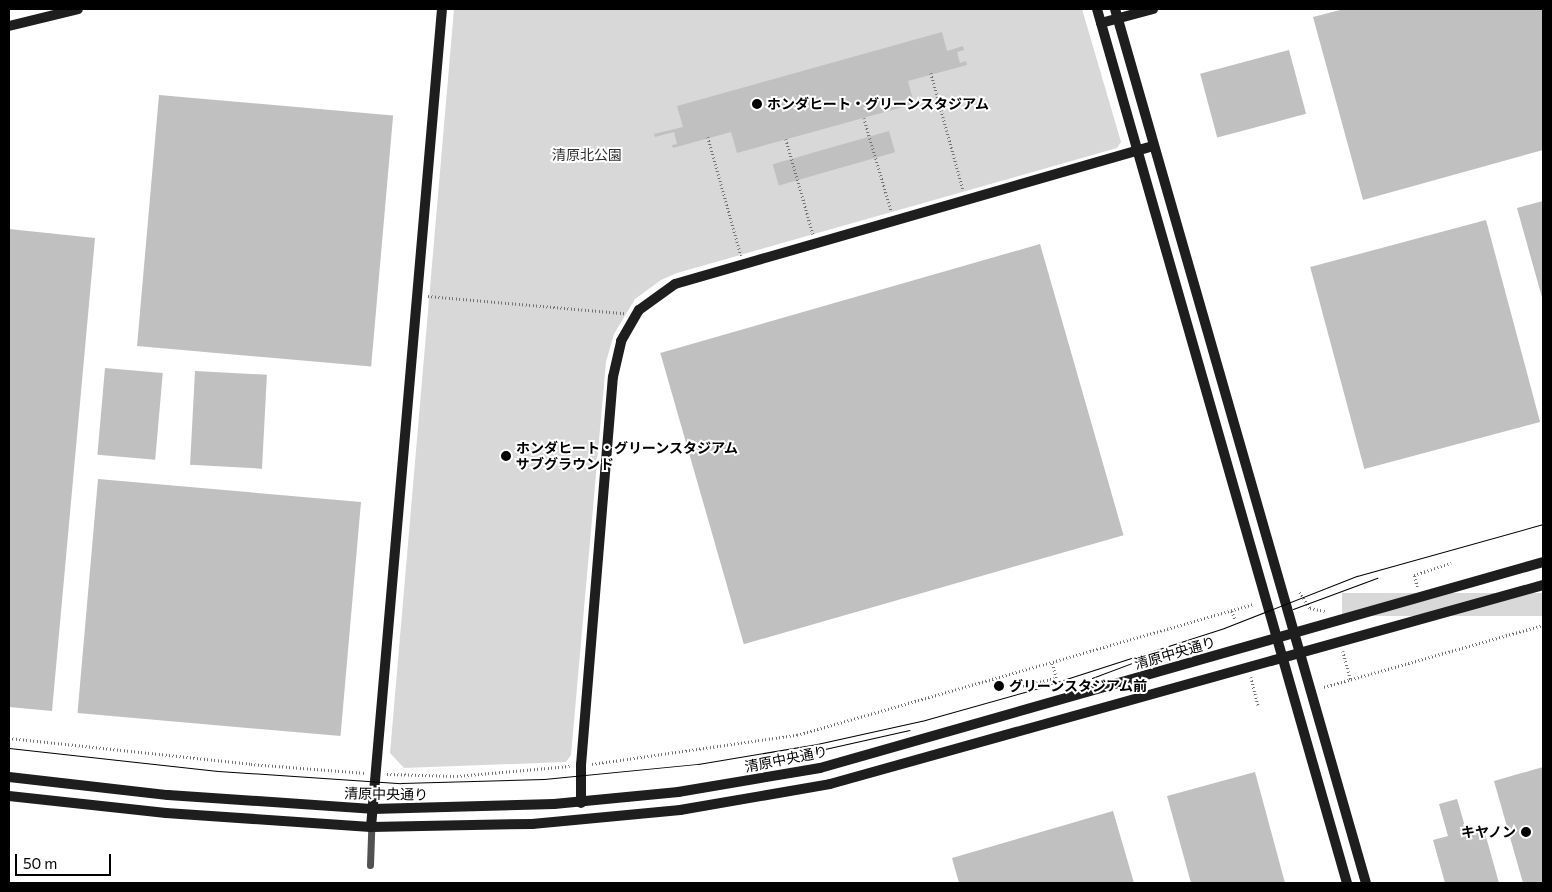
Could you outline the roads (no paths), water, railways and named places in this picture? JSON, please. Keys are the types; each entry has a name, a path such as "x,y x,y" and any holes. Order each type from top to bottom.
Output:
{"street":[{"path":"9,26 78,9"},
{"path":"371,827 442,9"},
{"path":"1097,9 1346,883"},
{"path":"1101,24 1116,14 1152,9"},
{"path":"1116,14 1366,883"},
{"path":"581,803 581,765 613,377 621,341 639,310 675,284 1154,146"},
{"name":"清原中央通り","path":"9,777 168,795 372,809 581,803 678,792 820,768 1543,562"},
{"path":"9,796 166,813 371,827 422,828 583,820 680,810 830,784 1282,660 1543,585"}],"lane":[{"path":"370,865 371,827"}],"tram line":[{"path":"9,748 218,771 401,783 544,779 698,764 817,744 925,720 1032,690 1224,628 1357,576 1543,524"},
{"path":"1293,609 1377,578"},
{"path":"1092,678 1148,657"},
{"path":"807,753 909,730"}],"place":[{"name":"ホンダヒート・グリーンスタジアム","path":"757,104"},
{"name":"ホンダヒート・グリーンスタジアム サブグラウンド","path":"506,456"},
{"name":"グリーンスタジアム前","path":"999,686"},
{"name":"キヤノン","path":"1526,832"}],"park label":[{"name":"清原北公園","path":"587,155"}]}
